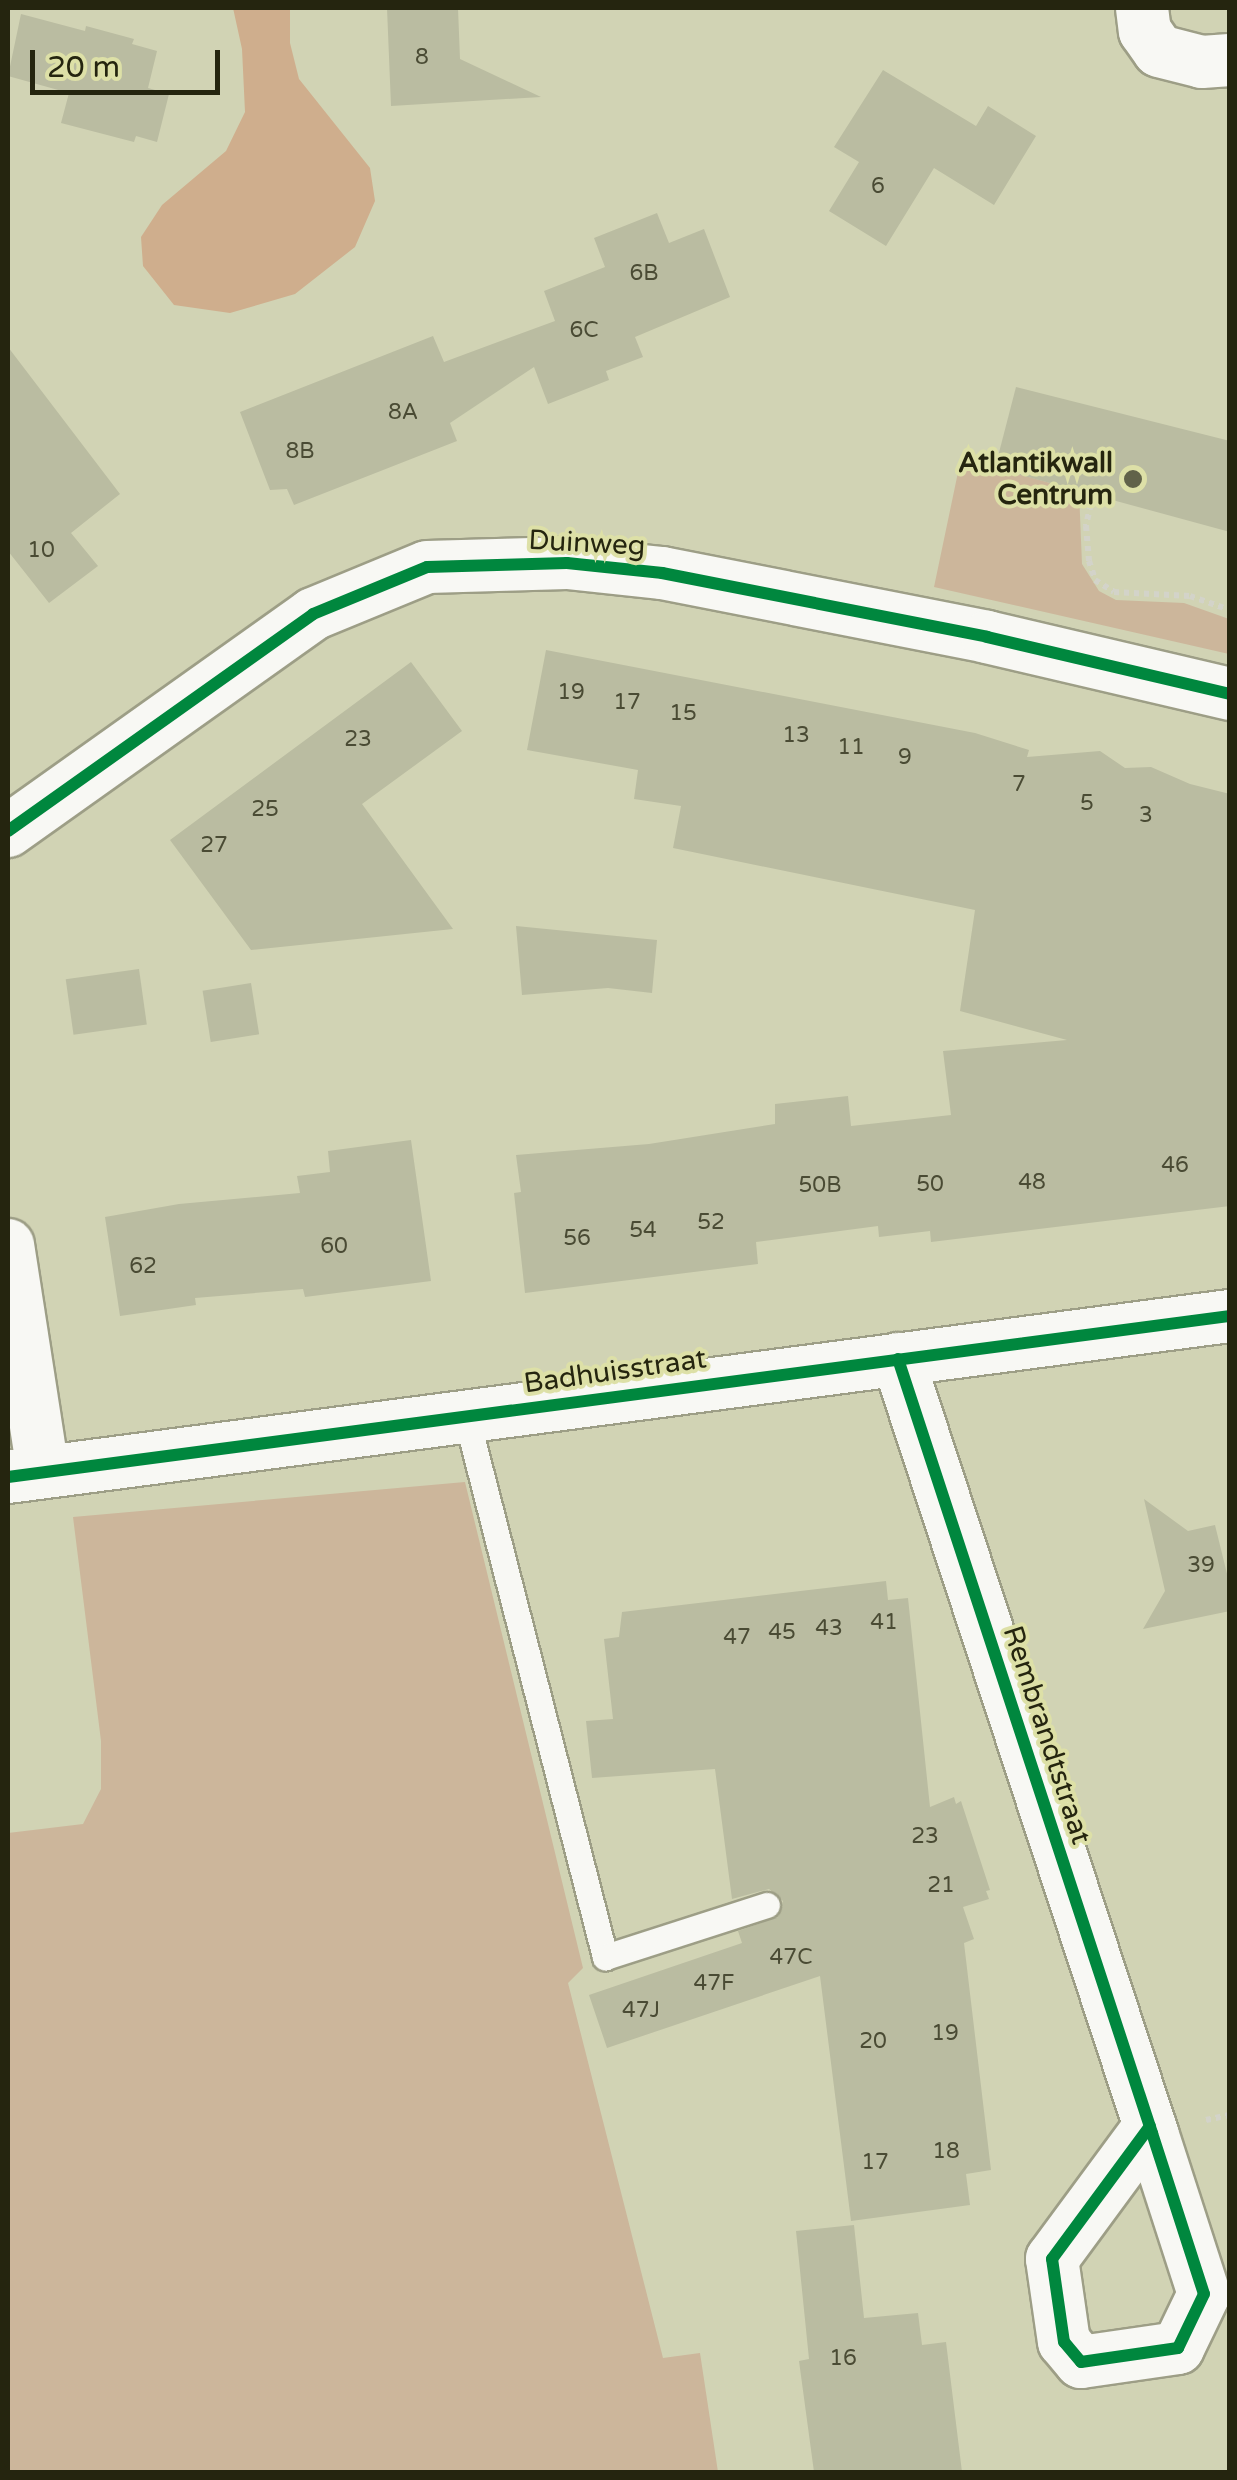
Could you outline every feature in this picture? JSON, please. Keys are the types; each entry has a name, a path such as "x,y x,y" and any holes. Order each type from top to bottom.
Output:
{"street":[{"path":"1142,8 1145,31 1160,51 1202,62 1230,60"},
{"name":"Duinweg","path":"8,832 313,614 426,567 568,563 662,573 987,637 1230,694"},
{"path":"8,1245 25,1474"},
{"name":"Badhuisstraat","path":"25,1474 1230,1316"},
{"name":"Rembrandtstraat","path":"898,1359 1150,2126"}],"lane":[{"path":"466,1416 605,1956 767,1905"}],"path":[{"path":"1093,495 1086,526 1088,561 1095,580 1114,592 1190,596 1230,610"}],"shaded area":[{"path":"233,8 290,8 290,43 299,79 370,168 375,201 355,247 295,294 230,313 174,305 143,266 141,237 162,205 226,151 245,112 242,49"},
{"path":"961,458 1079,491 1082,564 1099,591 1116,600 1184,603 1229,619 1229,654 934,587"},
{"path":"465,1482 583,1968 568,1983 663,2358 700,2353 718,2472 8,2472 8,1833 83,1824 101,1789 101,1741 73,1517"}],"building":[{"path":"387,8 458,8 460,59 541,97 391,106"},
{"path":"21,14 134,39 132,44 157,51 148,88 169,94 157,142 136,136 134,142 61,123 69,93 8,76"},
{"path":"883,70 976,126 988,106 1036,136 994,205 934,168 886,246 829,211 859,162 834,147"},
{"path":"657,213 669,243 704,229 730,297 635,337 643,357 606,371 609,380 548,404 534,367 450,423 457,441 294,505 287,489 270,490 240,412 433,336 444,362 555,321 544,291 605,267 594,238"},
{"path":"8,347 120,494 71,533 98,566 49,603 8,551"},
{"name":"Atlantikwall Centrum","path":"1016,387 1230,441 1230,532 995,468"},
{"path":"546,650 975,733 1029,750 1027,757 1100,751 1125,768 1151,767 1190,784 1230,794 1230,1206 931,1242 930,1231 879,1237 878,1226 756,1242 758,1264 525,1293 514,1193 521,1192 516,1155 649,1144 775,1124 775,1104 848,1096 851,1126 951,1115 943,1051 1067,1040 960,1011 975,910 673,848 681,806 634,799 638,770 527,750"},
{"path":"411,662 462,731 362,804 453,929 251,950 170,840"},
{"path":"516,926 657,940 652,993 608,988 522,995"},
{"path":"139,969 147,1024 74,1035 66,979"},
{"path":"251,983 259,1034 211,1042 203,991"},
{"path":"411,1140 431,1281 305,1297 303,1289 195,1298 196,1305 120,1316 105,1217 179,1204 300,1193 297,1176 330,1172 328,1151"},
{"path":"1144,1499 1188,1531 1215,1525 1230,1586 1230,1611 1143,1629 1165,1591"},
{"path":"886,1581 888,1600 908,1598 930,1807 954,1797 956,1804 961,1801 990,1890 986,1891 989,1899 963,1907 974,1939 964,1943 991,2170 966,2174 970,2205 851,2221 820,1976 607,2048 589,1995 742,1943 738,1931 778,1917 783,1901 769,1889 732,1899 715,1769 592,1778 586,1721 613,1719 604,1639 619,1637 622,1612"},
{"path":"854,2225 864,2318 918,2313 922,2345 946,2342 962,2472 814,2472 799,2361 809,2359 796,2231"}],"cycle path":[{"path":"8,831 313,614 427,567 567,563 662,573 987,637 1230,694"},
{"path":"8,1477 1230,1316"},
{"path":"898,1359 1152,2133 1204,2294 1178,2348 1081,2362 1064,2342 1052,2259 1150,2126"}],"place":[{"name":"Atlantikwall Centrum","path":"1133,479"}]}
